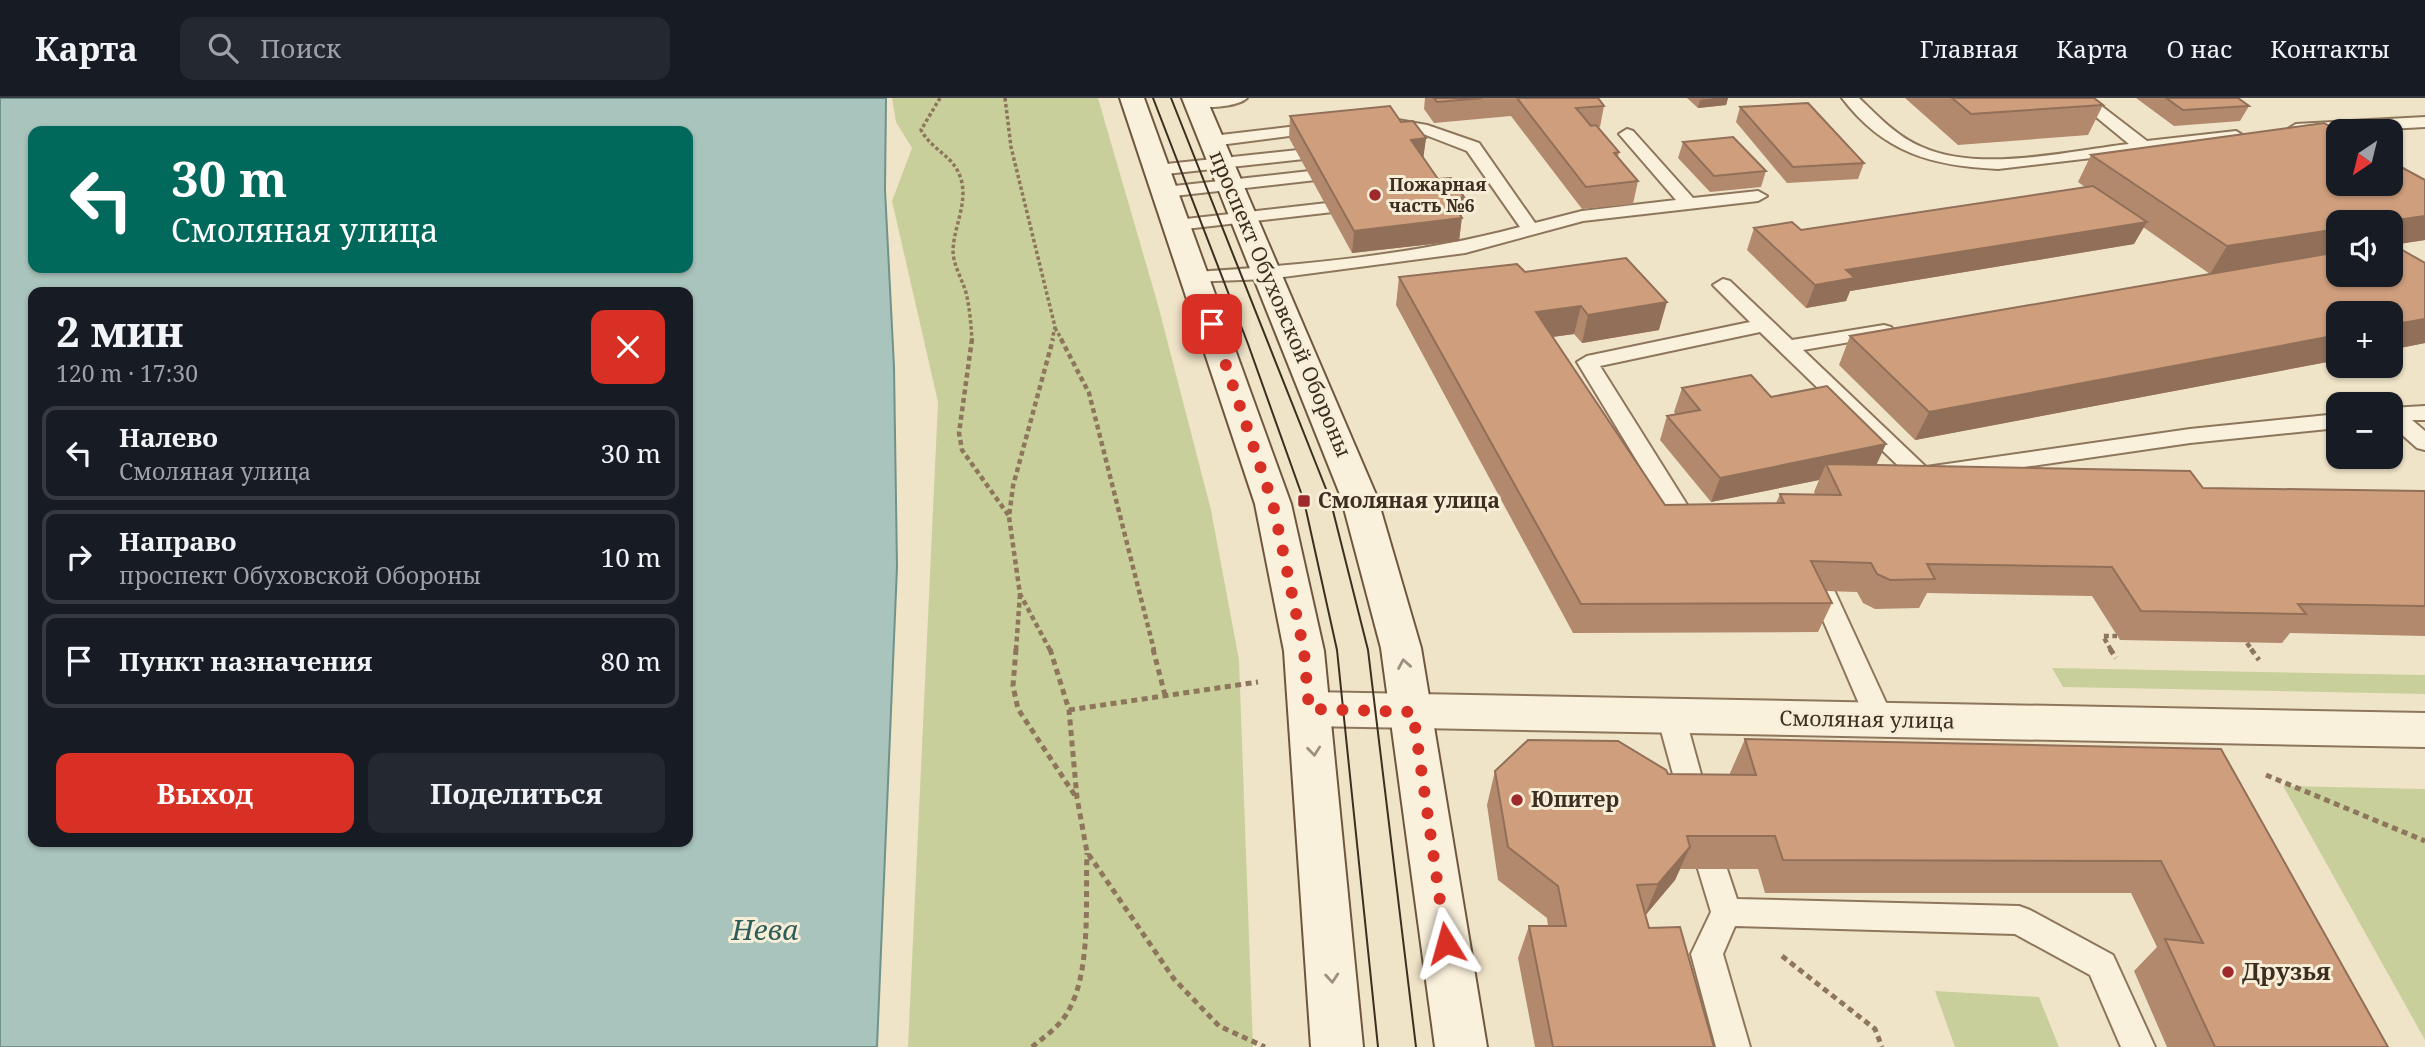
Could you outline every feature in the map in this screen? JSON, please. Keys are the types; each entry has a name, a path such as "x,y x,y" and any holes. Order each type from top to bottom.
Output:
{"main road":[{"path":"1132,98 1273,504 1304,651 1337,1047"},
{"name":"проспект Обуховской Обороны","path":"1194,100 1359,497 1402,648 1461,1047"},
{"name":"Смоляная улица","path":"1309,709 2425,730"},
{"path":"2208,726 2250,774"}],"lane":[{"path":"1194,100 1239,98"},
{"path":"1850,98 1902,146 1961,163 1998,164 2254,134"},
{"path":"2081,98 2144,147"},
{"path":"2282,131 2425,122"},
{"path":"1368,124 1399,123 1444,135 1473,147 1531,230"},
{"path":"1164,191 1228,178 1341,127"},
{"path":"1627,134 1689,204"},
{"path":"1164,191 1228,178 1301,161 1228,178 1164,191"},
{"path":"1228,178 1325,204"},
{"path":"1196,278 1268,273 1465,247 1582,216 1758,196"},
{"path":"1723,285 1921,475 2190,436 2326,422"},
{"path":"1679,511 1587,362 1763,325"},
{"path":"1787,347 1910,327"},
{"path":"2403,414 2425,413"},
{"path":"2403,424 2425,443"},
{"path":"1823,592 1880,720"},
{"path":"1671,716 1697,808"},
{"path":"1713,869 1726,912 1707,954 1733,1047"},
{"path":"1726,912 2019,920 2102,965 2138,1047"}],"path":[{"path":"940,98 921,130 928,144 953,160 962,181 963,199 953,250 956,268 967,295 972,345 960,433 961,450 1009,517"},
{"path":"1005,98 1011,147 1055,327 1089,393 1165,695"},
{"path":"1055,327 1045,376 1013,486 1009,517 1020,594 1013,686 1018,709 1077,798"},
{"path":"1020,594 1053,655 1069,710 1077,798 1087,852 1080,968 1070,1008 1062,1021 1032,1047"},
{"path":"2116,658 2103,636 2117,636"},
{"path":"2247,643 2259,660"},
{"path":"1069,710 1262,681"},
{"path":"2250,774 2425,841"},
{"path":"1087,852 1174,979 1219,1027 1265,1047"},
{"path":"1726,912 1875,1029 1882,1047"}],"green space":[{"path":"892,98 1098,98 1158,305 1211,510 1239,660 1253,1047 908,1047 938,402 892,201 912,148 896,122"},
{"path":"2052,668 2425,675 2425,694 2063,687"},
{"path":"2283,786 2425,789 2425,1040"},
{"path":"1935,991 2039,997 2059,1047 1955,1047"}],"water":[{"name":"Нева","path":"0,98 886,98 885,190 894,367 897,567 877,1047 0,1047"}],"building":[{"path":"1434,98 1482,98 1437,102"},
{"path":"1517,98 1598,98 1604,106 1576,108 1591,126 1596,125 1619,152 1614,153 1638,181 1586,187"},
{"path":"1952,98 2094,98 2103,105 1971,114"},
{"path":"2166,98 2238,98 2249,106 2183,110"},
{"path":"1808,103 1864,163 1793,167 1740,107"},
{"name":"Пожарная часть №6","path":"1390,106 1401,122 1413,121 1426,138 1411,140 1438,179 1451,178 1464,197 1449,199 1462,218 1354,231 1290,116"},
{"path":"2324,123 2326,196 2403,196 2403,168 2425,180 2425,216 2403,219 2403,210 2326,210 2326,231 2227,246 2091,155"},
{"path":"1733,137 1766,171 1714,176 1683,142"},
{"path":"2093,186 2147,222 1846,270 1855,278 1815,285 1754,228 1792,222 1801,230"},
{"path":"2403,250 2425,263 2425,319 2403,323 2403,301 2326,301 2326,337 1929,412 1850,336 2326,254 2326,287 2403,287"},
{"path":"1626,258 1667,302 1588,315 1581,306 1536,312 1665,505 1784,503 1780,494 1841,495 1826,464 2190,471 2203,488 2425,491 2425,606 2298,604 2306,614 2141,611 2112,567 1927,564 1935,579 1890,580 1877,574 1871,563 1811,561 1832,603 1581,604 1399,277 1517,264 1525,272"},
{"path":"1751,375 1771,397 1827,386 1886,444 1720,478 1667,416 1700,410 1682,388"},
{"path":"1745,739 2221,749 2388,1047 2215,1047 2165,939 2203,943 2161,861 1783,860 1775,836 1687,836 1690,847 1658,884 1637,885 1649,928 1680,927 1714,1047 1553,1047 1529,926 1566,926 1558,886 1508,847 1495,771 1528,740 1618,741 1666,770 1668,774 1756,775"}],"tram line":[{"path":"1153,98 1248,344 1304,501 1337,650 1378,1047"},
{"path":"1171,98 1330,499 1368,650 1416,1047"}],"place":[{"name":"Пожарная часть №6","path":"1375,195"},
{"name":"Смоляная улица","path":"1304,501"},
{"name":"Юпитер","path":"1517,800"},
{"name":"Друзья","path":"2228,972"}],"route":[{"path":"1212,324 1273,504 1304,651 1309,709 1413,712 1446,943"}]}
